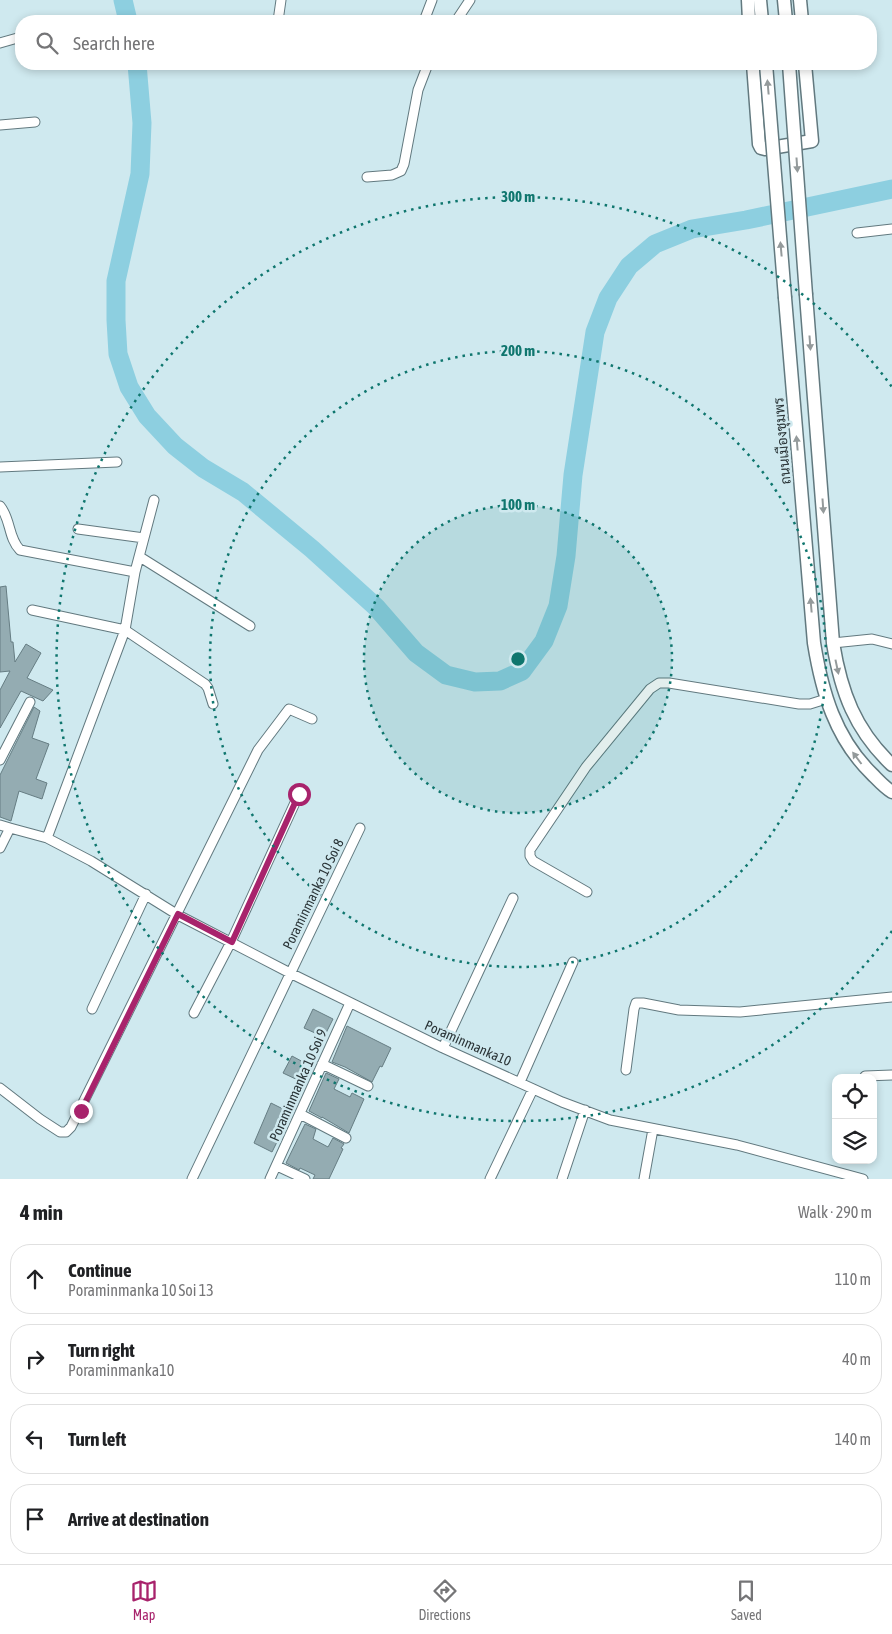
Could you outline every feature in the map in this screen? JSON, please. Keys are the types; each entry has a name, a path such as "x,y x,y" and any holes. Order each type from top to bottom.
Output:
{"main road":[{"path":"748,0 749,15"},
{"path":"760,0 761,15"},
{"path":"784,0 785,15"},
{"path":"800,0 801,15"},
{"path":"753,70 759,144 765,149 812,141 806,70"},
{"name":"ถนนเมืองชุมพร","path":"766,70 814,643 818,672 826,699 843,739 862,764 892,792"},
{"path":"789,70 833,643 842,687 850,709 860,727 878,751 892,765"}],"street":[{"path":"279,15 281,0"},
{"path":"426,15 432,0"},
{"path":"460,15 470,0"},
{"path":"0,43 15,39"},
{"path":"367,176 392,175 401,171 418,90 426,70"},
{"path":"0,125 35,122"},
{"path":"857,233 892,229"},
{"path":"0,467 117,462"},
{"path":"47,838 125,630 135,572 154,500"},
{"path":"0,506 6,518 13,543 20,550 135,572"},
{"path":"78,529 144,538"},
{"path":"140,557 250,626"},
{"path":"32,610 125,630 205,684 213,704"},
{"path":"833,643 872,639 892,644"},
{"path":"587,892 533,861 530,856 530,850 586,767 650,689 659,683 669,684 798,704 810,704 826,699"},
{"path":"0,760 30,702"},
{"path":"0,1088 60,1132 66,1132 71,1127 258,750 289,709 312,719"},
{"path":"194,1014 232,942 299,794"},
{"name":"Poraminmanka10","path":"0,825 47,838 91,860 178,914 290,973 443,1048 533,1089 610,1120 737,1144 863,1179"},
{"path":"0,848 10,828"},
{"name":"Poraminmanka 10 Soi 8","path":"192,1179 360,828"},
{"path":"92,1009 146,894"},
{"path":"443,1048 513,898"},
{"path":"520,1082 572,962"},
{"path":"626,1070 636,1004 643,1003 679,1010 740,1012 892,997"},
{"name":"Poraminmanka 10 Soi 9","path":"270,1179 350,1003"},
{"path":"322,1064 368,1086"},
{"path":"877,1076 892,1075"},
{"path":"490,1179 533,1089"},
{"path":"562,1179 585,1110"},
{"path":"300,1114 346,1138"},
{"path":"644,1179 653,1129"},
{"path":"277,1166 305,1179"}],"building":[{"path":"6,586 11,642 13,642 15,662 26,644 41,653 27,678 53,690 43,701 21,691 0,728 0,690 10,671 0,672 0,587"},
{"path":"34,707 40,711 32,738 49,744 36,779 47,783 42,799 19,791 11,821 0,817 0,775"},
{"path":"313,1009 333,1019 324,1037 304,1028"},
{"path":"347,1026 391,1048 372,1082 332,1062"},
{"path":"292,1056 305,1063 302,1067 308,1070 302,1082 283,1073"},
{"path":"326,1073 339,1079 334,1089 350,1097 352,1093 364,1099 349,1133 309,1111"},
{"path":"271,1103 289,1112 283,1124 280,1122 272,1137 278,1140 272,1152 254,1143"},
{"path":"305,1124 316,1129 313,1139 328,1147 333,1138 344,1144 329,1179 313,1179 315,1175 286,1163"}],"waterway":[{"path":"123,0 127,15"},
{"path":"138,70 142,123 140,174 116,281 118,354 129,387 147,416 175,446 203,468 243,492 312,549 376,607 416,653 446,675 475,682 500,681 522,671 544,641 558,606 566,556 573,475 595,332 608,298 629,266 655,244 692,229 746,220 892,189"}],"route":[{"path":"81,1111 178,914 232,942 299,794"}]}
